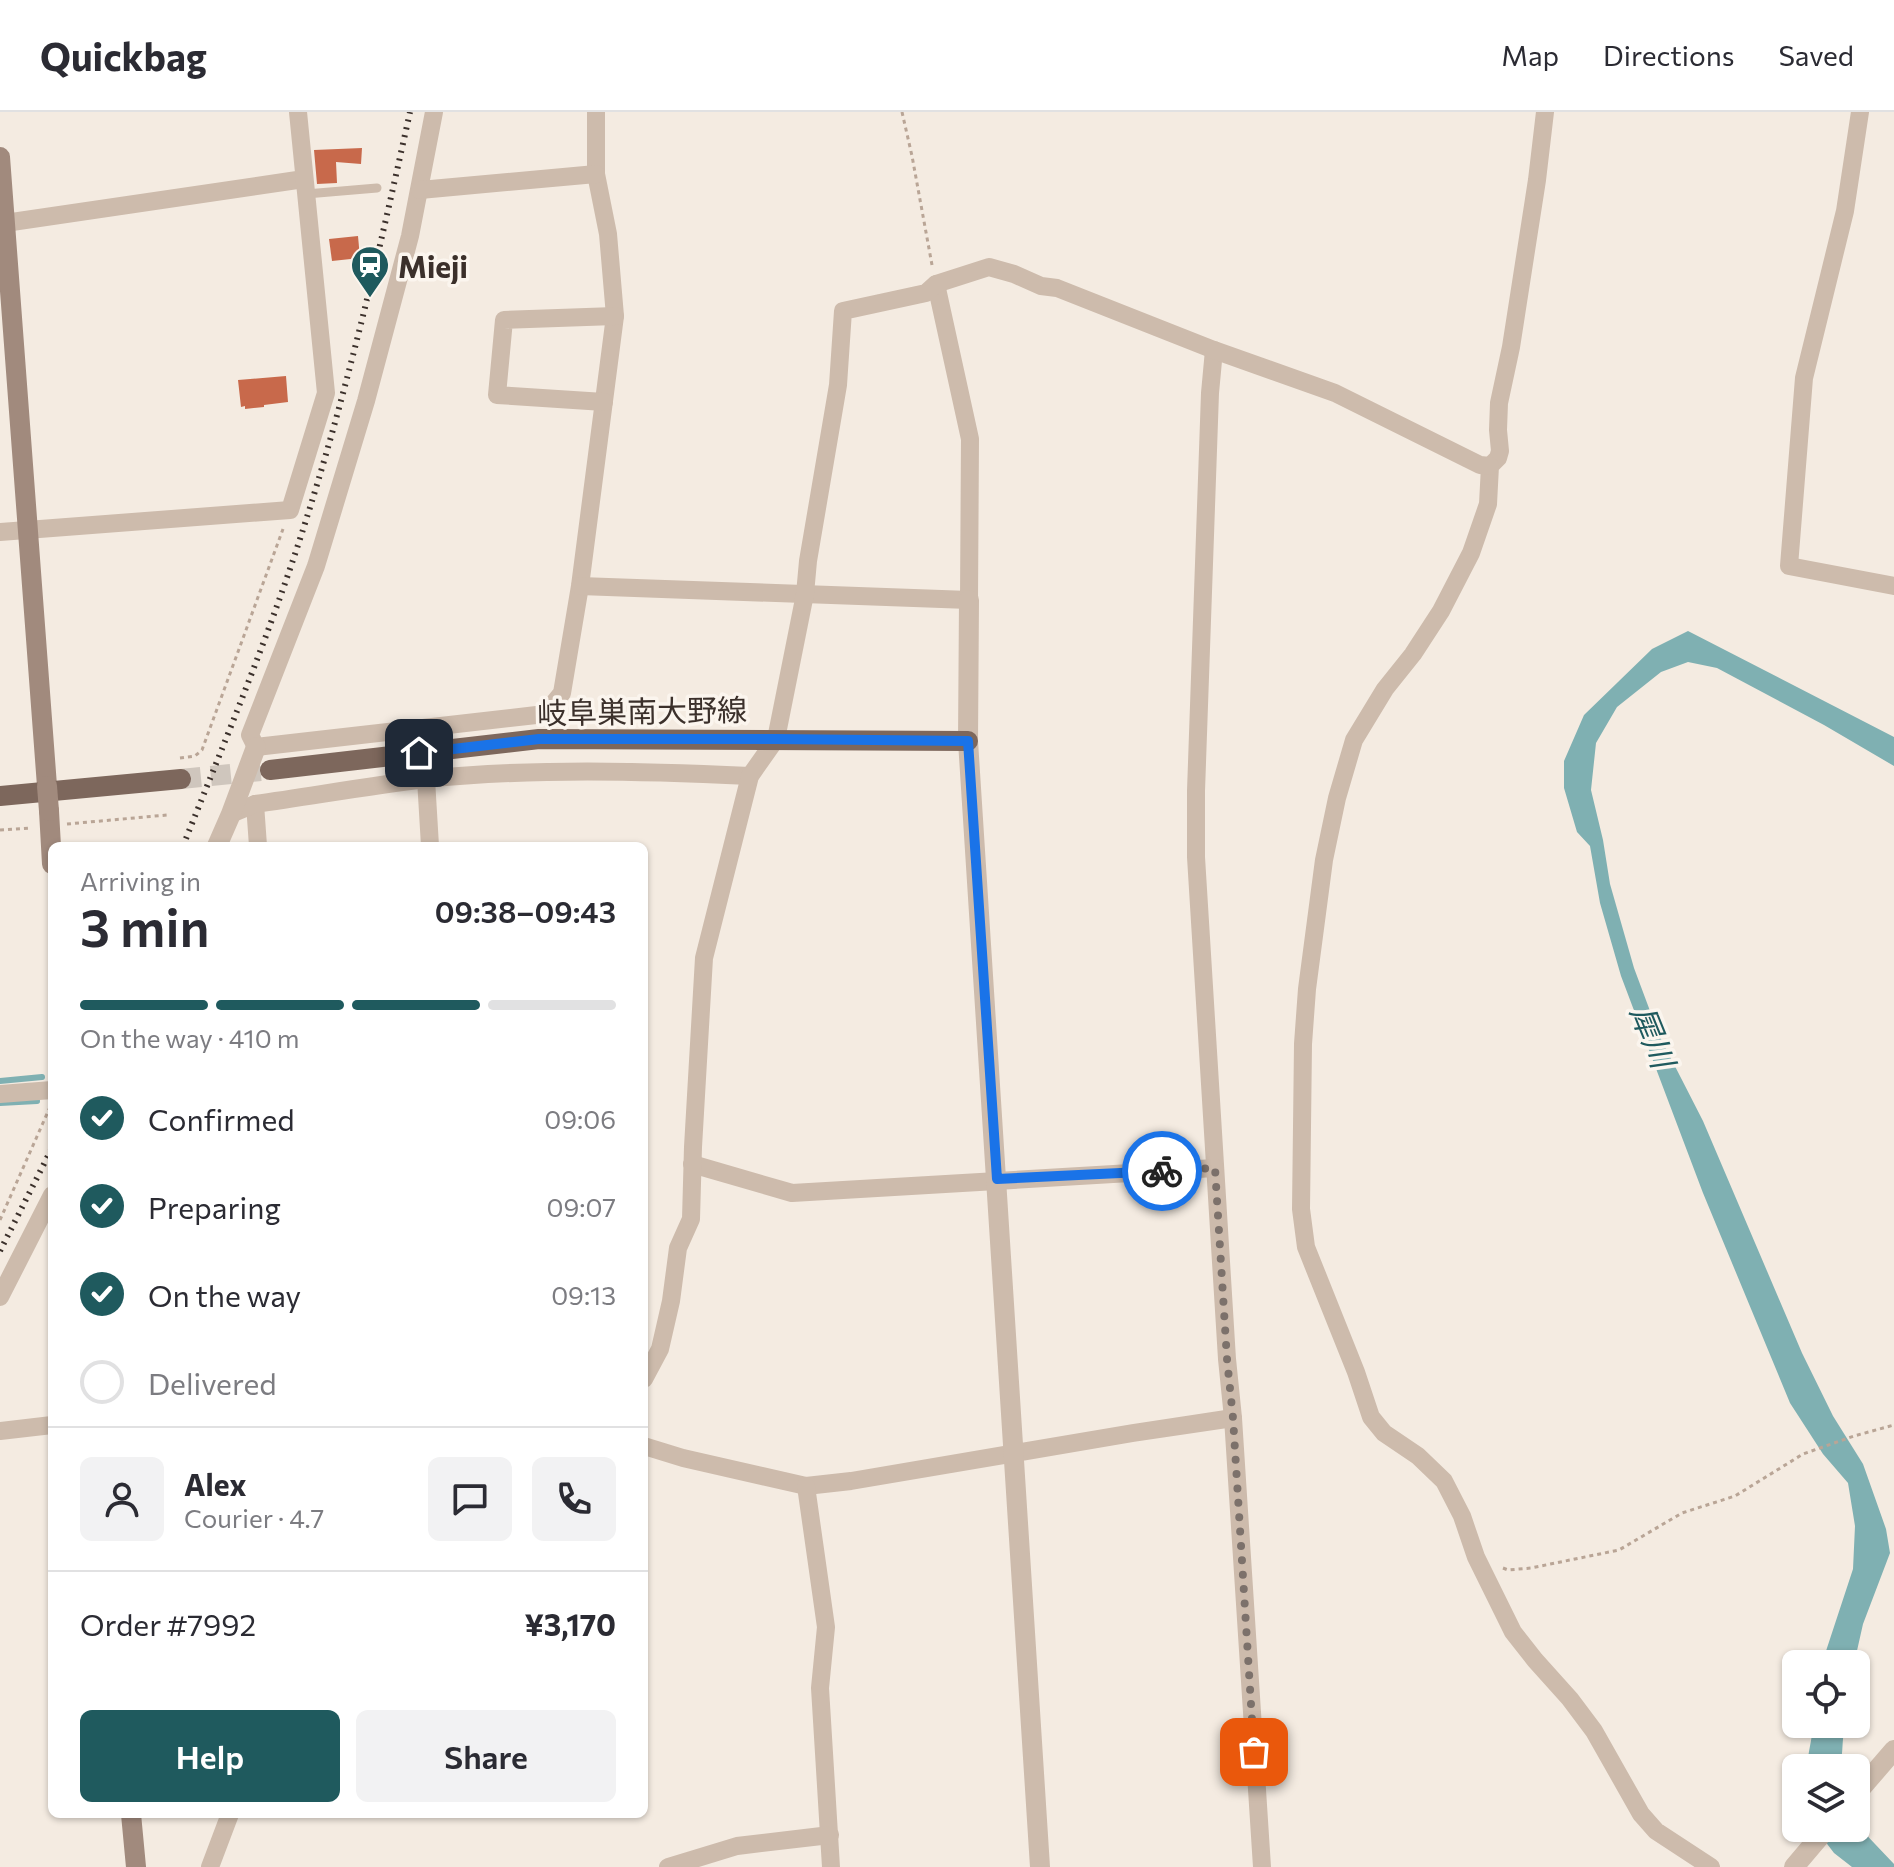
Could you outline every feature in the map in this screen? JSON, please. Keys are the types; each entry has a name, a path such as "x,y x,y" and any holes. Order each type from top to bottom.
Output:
{"main road":[{"path":"0,157 51,842"},
{"name":"岐阜巣南大野線","path":"270,770 539,739 968,741"},
{"path":"0,796 181,779"},
{"path":"131,1818 136,1867"}],"street":[{"path":"0,532 290,510 326,393 298,112"},
{"path":"219,842 256,747 250,735 316,566 366,401 410,236 434,112"},
{"path":"256,747 545,714 562,693 580,586 615,316 608,234 596,174 596,112"},
{"path":"1545,112 1513,332 1499,403 1500,451 1490,466 1488,504 1471,553 1441,611 1385,689 1354,740 1337,798 1324,860 1307,989 1303,1044 1301,1209 1306,1247 1371,1417 1384,1433 1418,1456 1444,1481 1462,1516 1476,1557 1513,1632 1594,1731 1641,1814 1656,1831 1711,1867"},
{"path":"1860,112 1845,211 1804,378 1789,566 1894,586"},
{"path":"420,190 596,174"},
{"path":"5,223 305,186"},
{"path":"652,1348 671,1301 678,1248 691,1219 704,958 750,776 776,739 805,594 838,385 843,311 926,293 936,284 989,267 1041,286 1057,288 1214,350 1335,393 1480,465 1490,466"},
{"path":"936,284 970,439 968,741 1040,1867"},
{"path":"604,402 497,395 504,320 615,316"},
{"path":"1214,350 1209,409 1196,857 1262,1867"},
{"path":"580,586 969,600"},
{"path":"231,814 255,804 426,779 634,771 750,776"},
{"path":"426,779 430,842"},
{"path":"255,804 258,842"},
{"path":"0,1094 48,1097"},
{"path":"692,1164 792,1193 1215,1168"},
{"path":"0,1297 48,1203"},
{"path":"648,1447 806,1486 1233,1418"},
{"path":"0,1431 48,1425"},
{"path":"806,1486 826,1627 820,1688 831,1867"},
{"path":"1870,1778 1894,1750"},
{"path":"210,1867 228,1818"},
{"path":"668,1867 737,1846 830,1835"},
{"path":"1794,1867 1815,1842"}],"lane":[{"path":"305,186 377,188"}],"path":[{"path":"902,112 936,284"},
{"path":"180,758 195,756 202,750 290,510"},
{"path":"0,830 49,818 167,815"},
{"path":"0,1220 48,1114"},
{"path":"1497,1566 1508,1570 1531,1568 1619,1550 1682,1513 1750,1489 1791,1460 1854,1436 1894,1425"}],"water":[{"name":"犀川","path":"1688,631 1894,737 1894,766 1717,668 1688,662 1661,672 1617,707 1596,743 1591,790 1610,884 1634,968 1659,1035 1703,1121 1802,1353 1833,1416 1863,1464 1886,1529 1890,1553 1863,1624 1857,1650 1826,1650 1853,1569 1855,1526 1848,1483 1823,1454 1790,1403 1703,1193 1621,976 1600,903 1590,846 1577,832 1564,788 1564,761 1584,715 1652,649"},
{"path":"1811,1738 1843,1738 1842,1754 1809,1754"},
{"path":"1870,1839 1894,1867 1852,1867 1826,1842 1870,1842"}],"building":[{"path":"362,148 361,164 336,162 337,183 317,184 314,150"},
{"path":"358,236 360,258 332,261 329,239"},
{"path":"286,376 288,402 264,407 241,407 238,380"}],"waterway":[{"path":"0,1081 42,1077"},
{"path":"0,1103 37,1101"}],"tunnel":[{"path":"181,779 270,770"}],"railway":[{"path":"185,842 264,642 307,517 350,366 410,112"},
{"path":"0,1251 48,1156"}],"way so far":[{"path":"1162,1171 1215,1168 1254,1752"}],"place":[{"name":"Mieji","path":"370,299"}],"route":[{"path":"419,753 539,739 968,741 997,1179 1162,1171"}]}
